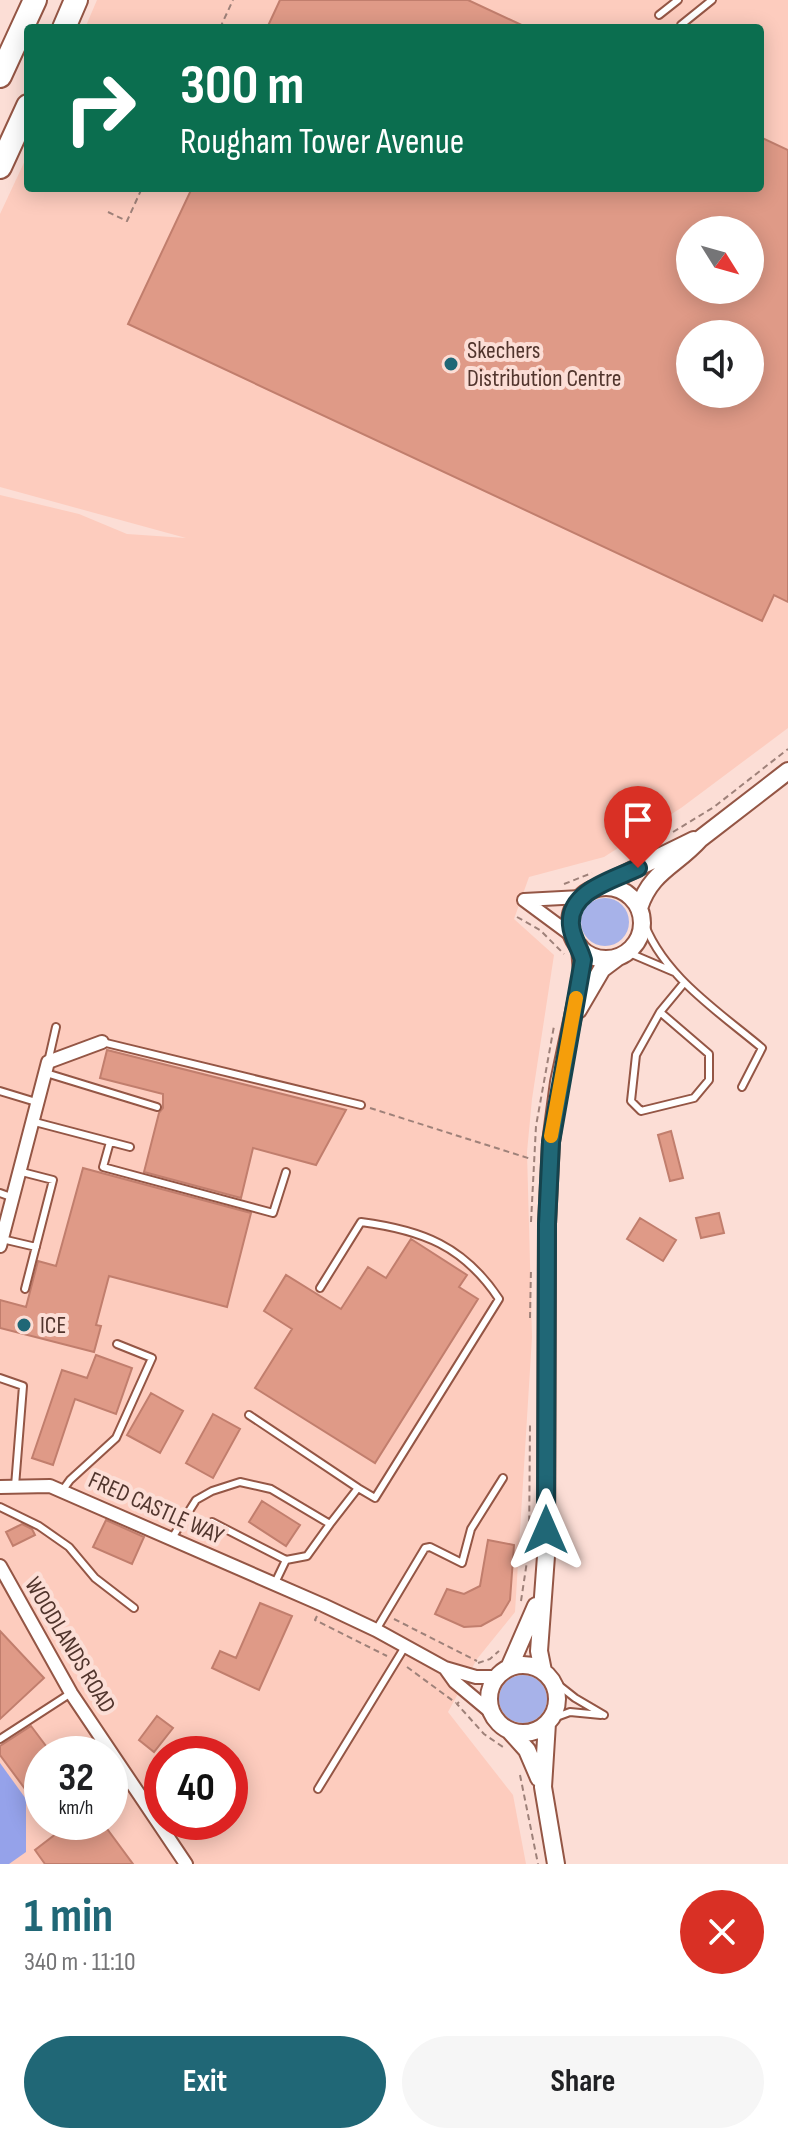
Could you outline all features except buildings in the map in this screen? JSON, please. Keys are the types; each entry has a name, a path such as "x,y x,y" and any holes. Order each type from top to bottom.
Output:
{"highway":[{"path":"0,76 35,0"},
{"path":"66,24 76,0"},
{"path":"0,167 24,115"}],"street":[{"path":"575,1014 602,969 639,937 640,912 649,884 689,852 700,839 788,771"},
{"path":"543,1787 549,1721 557,1699 539,1651 546,1543 547,1224 551,1142 559,1082 582,974 571,916 588,893 682,845 700,839"},
{"path":"622,954 597,957 524,900 616,888 633,899 640,912"},
{"path":"1,1243 6,1195 18,1171 46,1067 102,1042"},
{"name":"FRED CASTLE WAY","path":"0,1487 50,1486 323,1605 406,1645 445,1668"},
{"name":"WOODLANDS ROAD","path":"0,1566 71,1693 186,1864"},
{"path":"492,1713 490,1694 528,1628 543,1585"},
{"path":"445,1668 476,1677 527,1665 547,1675"},
{"path":"445,1668 527,1750 543,1787 556,1864"},
{"path":"509,1730 529,1733 549,1721"}],"lane":[{"path":"659,15 678,0"},
{"path":"682,24 712,0"},
{"path":"640,912 645,929 674,972 762,1048 742,1087"},
{"path":"622,954 674,972"},
{"path":"660,1012 709,1054 709,1080 694,1098 641,1111 631,1101 636,1055 660,1012 684,983"},
{"path":"56,1027 46,1067 157,1107"},
{"path":"102,1042 361,1105"},
{"path":"0,1091 36,1102"},
{"path":"31,1121 130,1147"},
{"path":"110,1142 103,1167 273,1213 286,1172"},
{"path":"18,1171 53,1180 25,1289"},
{"path":"249,1415 375,1498 499,1299 484,1276 450,1249 403,1228 361,1222 320,1288"},
{"path":"1,1243 36,1247"},
{"path":"62,1491 116,1438 152,1358 117,1344"},
{"path":"0,1378 23,1386 15,1486"},
{"path":"376,1630 425,1548 430,1547 462,1563 471,1529 503,1478"},
{"path":"172,1538 196,1500 240,1482 271,1489 330,1524"},
{"path":"212,1522 286,1560 307,1556 358,1488"},
{"path":"0,1507 39,1526 69,1547 95,1578 134,1608"},
{"path":"274,1585 286,1560"},
{"path":"318,1789 406,1645"},
{"path":"547,1675 575,1698 604,1715 570,1712 549,1721"},
{"path":"0,1739 71,1693"}],"path":[{"path":"222,24 233,0"},
{"path":"108,212 127,221 140,192"},
{"path":"664,837 714,807 788,749"},
{"path":"553,886 600,870"},
{"path":"517,917 550,938 566,957"},
{"path":"531,1232 533,1159 542,1083 556,1020"},
{"path":"361,1105 533,1159"},
{"path":"530,1323 531,1263"},
{"path":"518,1608 529,1548 530,1424"},
{"path":"323,1605 315,1620 396,1661 431,1683 457,1704 490,1739 510,1752"},
{"path":"383,1614 478,1662 495,1656 504,1642"},
{"path":"457,1704 468,1693"},
{"path":"518,1764 538,1864"}],"shaded area":[{"path":"97,0 788,0 788,728 681,808 604,857 529,877 514,919 554,955 527,1152 532,1337 515,1612 477,1659 448,1712 513,1795 526,1864 0,1864 0,495 79,514 127,534 186,538 0,487 0,214 24,163 24,192 764,192 764,24 87,24"},
{"path":"605,898 622,905 629,922 622,939 605,946 588,939 581,922 588,905"},
{"path":"523,1675 540,1682 547,1699 540,1716 523,1723 506,1716 499,1699 506,1682"},
{"path":"0,1763 24,1796 26,1852 9,1864 0,1864"}],"slow traffic":[{"path":"551,1136 576,998"}],"place":[{"name":"Skechers Distribution Centre","path":"451,364"},
{"name":"ICE","path":"24,1325"}],"route":[{"path":"546,1530 547,1224 551,1142 559,1082 575,1014 583,960 571,927 571,916 581,897 638,868"}]}
